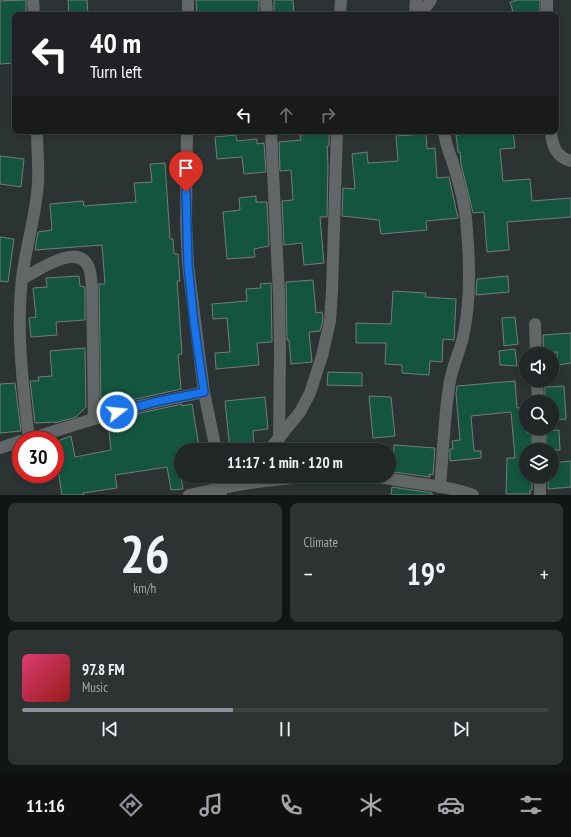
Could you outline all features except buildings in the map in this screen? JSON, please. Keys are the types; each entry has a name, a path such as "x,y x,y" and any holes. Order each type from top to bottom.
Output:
{"street":[{"path":"33,0 34,12"},
{"path":"188,0 188,12"},
{"path":"266,0 267,12"},
{"path":"340,12 341,0"},
{"path":"415,12 416,0"},
{"path":"422,12 431,0"},
{"path":"547,0 547,12"},
{"path":"25,431 20,312 22,279 35,208 38,182 37,134"},
{"path":"187,134 186,222 188,265 194,323 204,392 215,443"},
{"path":"270,134 279,302 279,439"},
{"path":"275,443 300,412 310,393 322,356 330,321 337,134"},
{"path":"440,487 449,386 453,366 463,338 466,324 469,275 467,230 464,207 446,145 444,134"},
{"path":"551,134 552,142 556,153 564,159 571,161"},
{"path":"22,279 61,259 72,256 84,261 88,267 92,286 94,419"},
{"path":"535,324 536,347"},
{"path":"55,431 159,401 204,392"},
{"path":"0,448 12,444"},
{"path":"189,495 221,486 318,477 367,477 440,487 473,495"},
{"path":"540,483 540,495"}],"route":[{"path":"117,412 159,401 204,392 194,323 188,265 186,192"}]}
